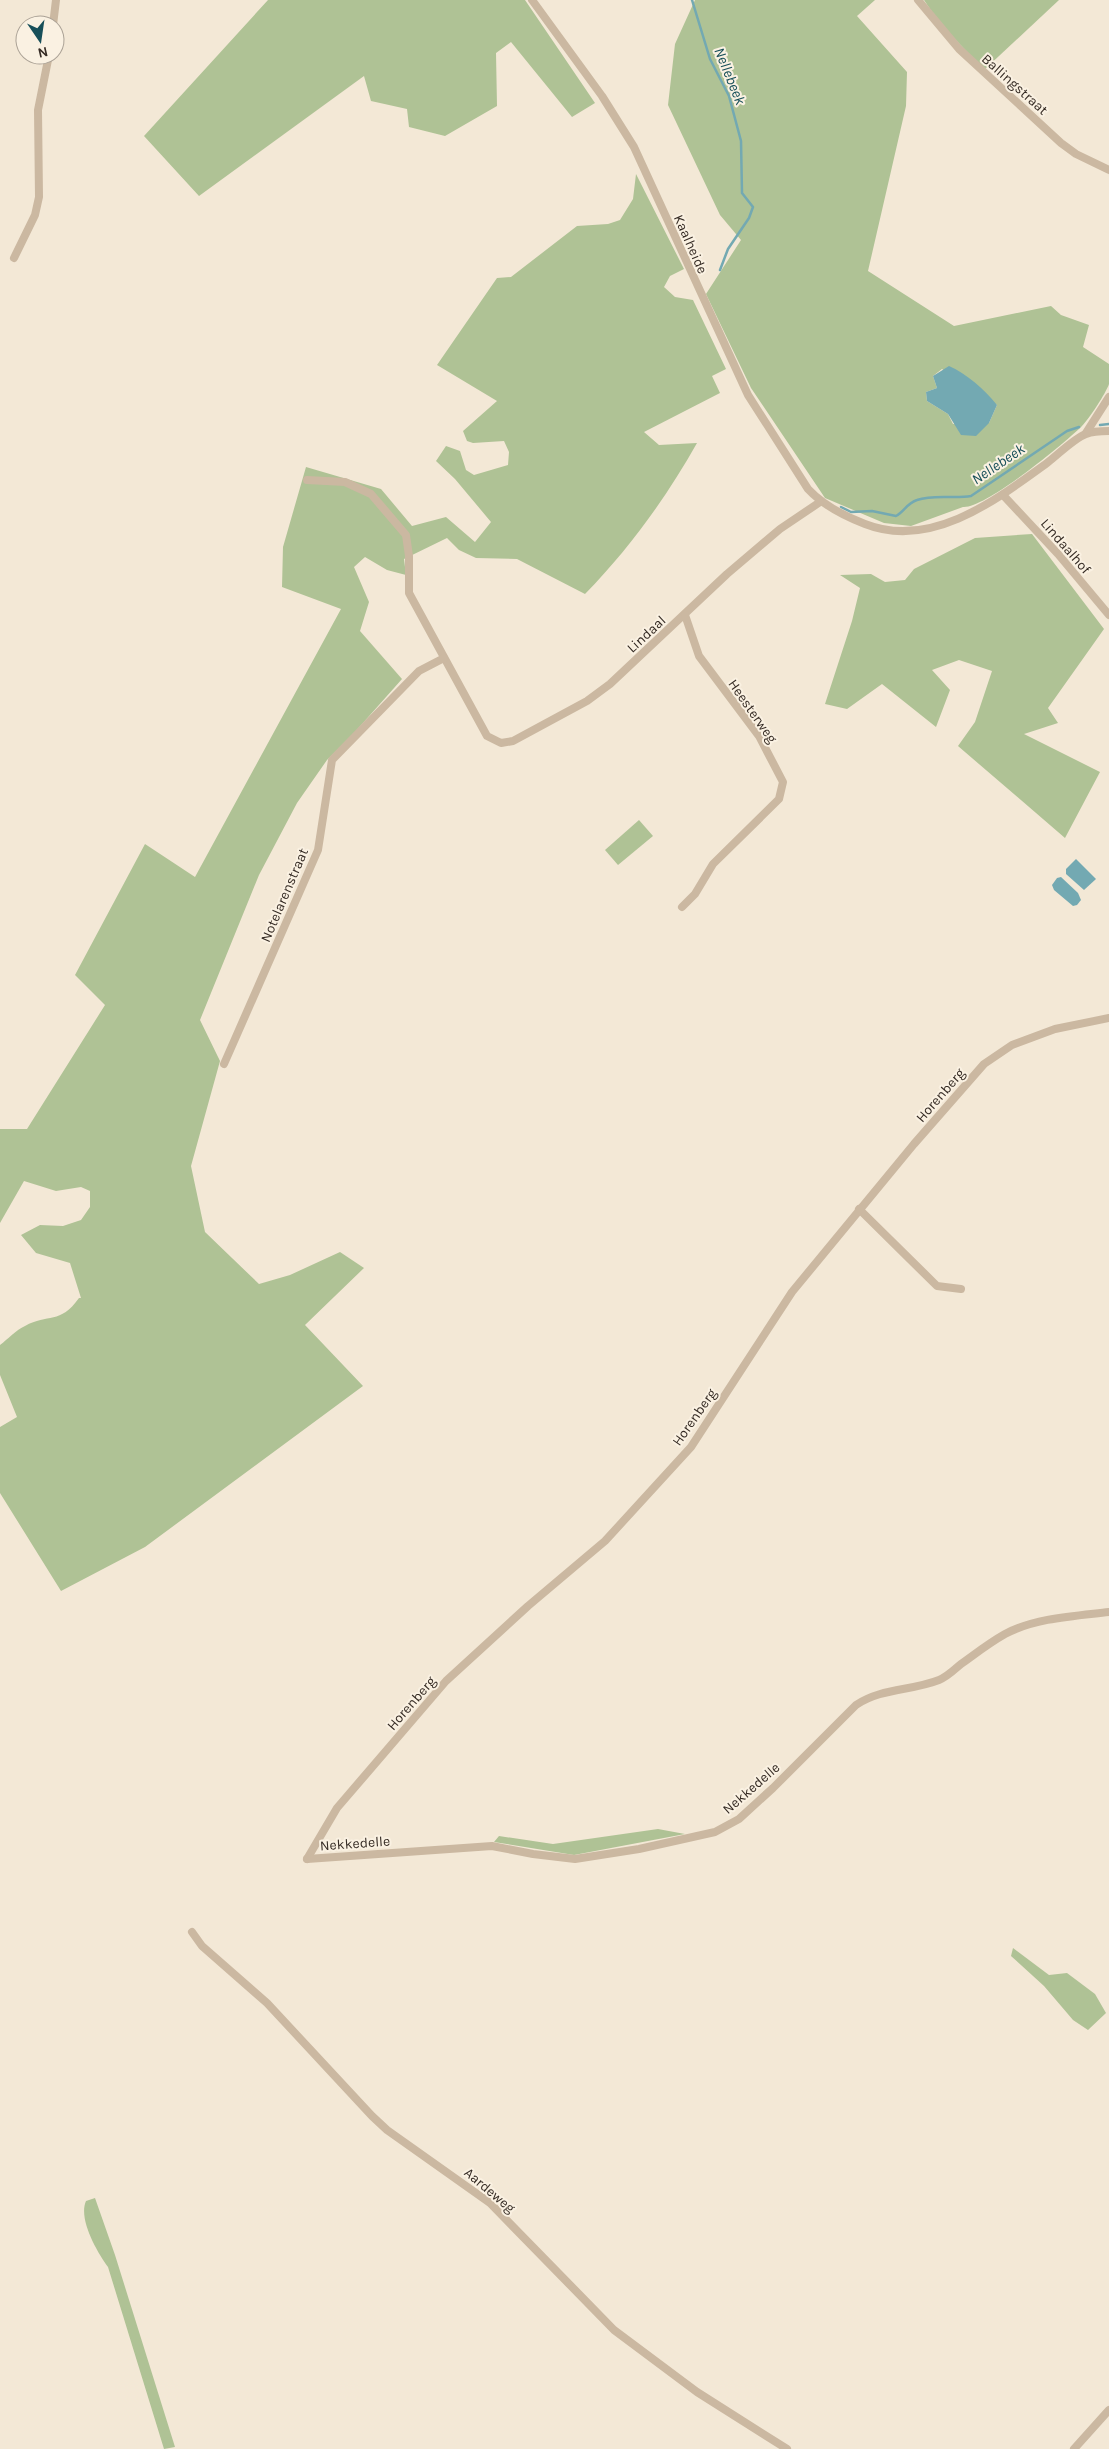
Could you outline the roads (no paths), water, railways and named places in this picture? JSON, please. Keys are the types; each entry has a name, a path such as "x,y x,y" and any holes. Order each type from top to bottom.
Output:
{"street":[{"path":"54,15 56,0"},
{"name":"Kaalheide","path":"532,0 602,96 634,147 748,395 808,489 820,502"},
{"name":"Ballingstraat","path":"918,0 959,49 1061,143 1076,154 1109,170"},
{"path":"14,258 36,215 38,197 38,110 47,65"},
{"path":"820,502 857,521 881,530 906,533 930,529 954,520 1003,495 1086,434 1109,397"},
{"path":"1086,434 1109,431"},
{"name":"Lindaal","path":"308,480 345,482 371,494 406,535 409,556 409,593 487,736 496,742 507,743 568,713 598,693 685,615 727,574 780,529 820,502"},
{"name":"Lindaalhof","path":"1003,495 1058,554 1109,615"},
{"name":"Heesterweg","path":"682,907 695,894 713,864 779,800 783,782 759,736 700,656 685,615"},
{"name":"Notelarenstraat","path":"224,1064 318,850 332,760 419,671 444,658"},
{"name":"Horenberg","path":"307,1859 337,1808 446,1681 528,1606 605,1541 691,1447 792,1292 984,1064 1012,1045 1055,1029 1109,1018"},
{"path":"860,1209 937,1286 961,1289"},
{"name":"Nekkedelle","path":"307,1859 492,1846 533,1854 575,1859 640,1850 715,1832 739,1818 773,1788 856,1705 867,1697 880,1692 921,1686 942,1679 1006,1634 1025,1626 1060,1618 1109,1612"},
{"name":"Aardeweg","path":"192,1932 202,1946 266,2003 372,2116 388,2130 490,2203 614,2330 704,2397 788,2449"},
{"path":"1074,2449 1109,2410"}],"water":[{"path":"949,366 975,382 997,405 989,423 976,436 961,435 948,414 927,401 926,392 937,388 933,376"},
{"path":"1076,859 1096,879 1084,890 1066,874 1066,869"},
{"path":"1061,877 1078,893 1081,900 1077,905 1073,906 1054,890 1052,885 1057,878"}],"waterway":[{"name":"Nellebeek","path":"692,0 710,59 729,96 741,141 742,193 753,207 749,218 728,249 720,270"},
{"name":"Nellebeek","path":"1100,425 1109,424"},
{"name":"Nellebeek","path":"841,507 851,512 872,511 896,516 911,503 924,498 971,496 1067,431 1079,427"}]}
